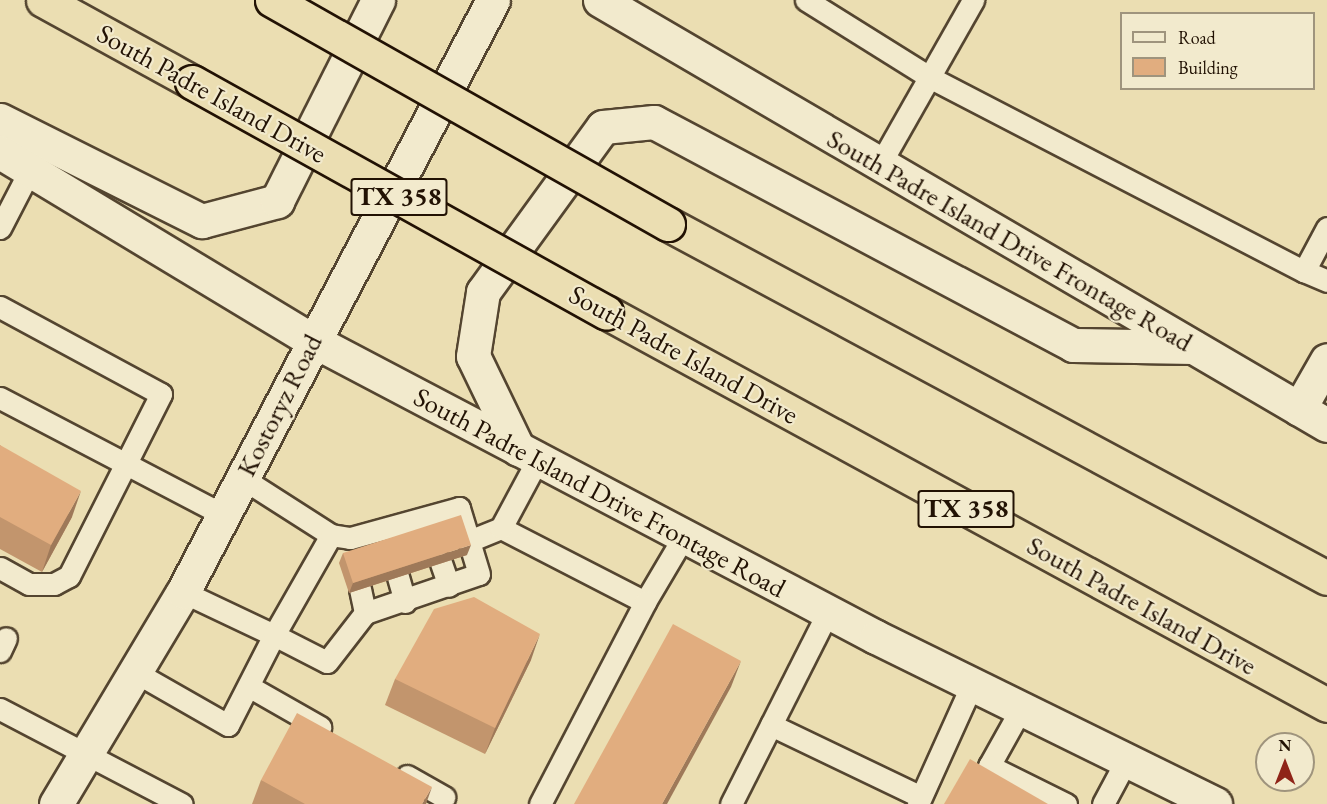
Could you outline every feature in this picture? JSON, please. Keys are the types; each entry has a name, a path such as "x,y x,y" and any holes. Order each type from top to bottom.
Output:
{"highway":[{"name":"South Padre Island Drive","path":"43,0 606,312 1327,705"},
{"path":"272,0 668,224 1327,578"}],"main road":[{"path":"0,120 202,221 277,201 378,0"},
{"name":"Kostoryz Road","path":"56,804 183,592 312,340 493,0"},
{"name":"South Padre Island Drive Frontage Road","path":"600,0 1327,425"},
{"path":"528,454 473,356 483,292 603,127 654,122 1073,345 1193,348"},
{"name":"South Padre Island Drive Frontage Road","path":"0,152 312,340 828,612 1215,804"},
{"path":"1299,409 1327,360"}],"lane":[{"path":"806,0 929,77 1327,281"},
{"path":"880,164 973,0"},
{"path":"0,228 30,170"},
{"path":"1304,271 1327,228"},
{"path":"0,307 161,394 69,576 54,584 30,584 0,567"},
{"path":"0,398 224,515"},
{"path":"470,541 501,528 528,454"},
{"path":"183,592 327,662 365,613 405,602 479,574 459,508 431,525 389,538 345,544 242,478"},
{"path":"501,528 645,602"},
{"path":"540,804 645,602 684,536"},
{"path":"135,672 228,725 250,687 274,635 345,544"},
{"path":"441,562 449,586"},
{"path":"398,577 405,602"},
{"path":"360,589 365,613"},
{"path":"731,804 828,612"},
{"path":"771,725 920,801 973,682"},
{"path":"250,687 342,739"},
{"path":"1022,707 989,766 1066,804"},
{"path":"0,709 182,804"},
{"path":"1103,804 1127,759"},
{"path":"393,768 444,797"}],"building":[{"path":"0,445 81,491 51,545 0,517"},
{"path":"461,515 471,545 353,583 343,553"},
{"path":"474,597 540,634 495,728 395,679 434,609"},
{"path":"673,624 741,661 662,804 574,804"},
{"path":"297,713 432,787 422,804 305,804 261,780"},
{"path":"970,759 1048,804 944,804"}]}
